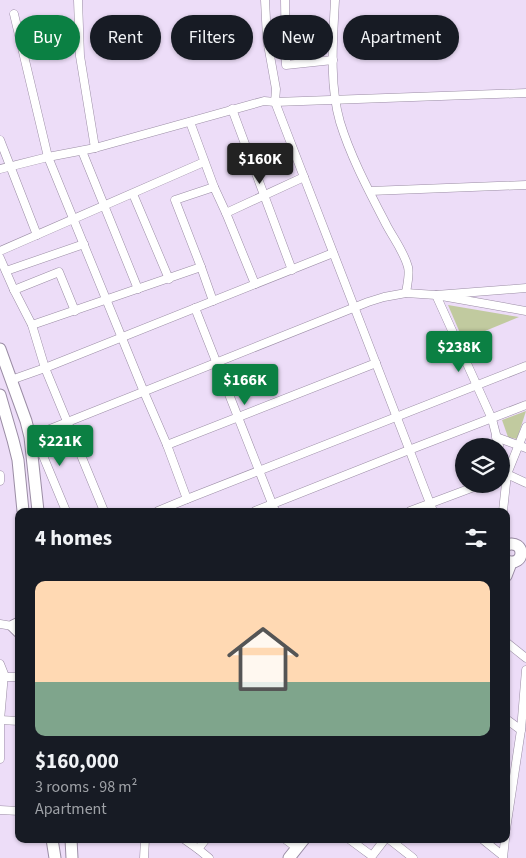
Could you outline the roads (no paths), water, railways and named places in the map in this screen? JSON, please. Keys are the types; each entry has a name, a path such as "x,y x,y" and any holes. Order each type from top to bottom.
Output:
{"street":[{"path":"78,0 80,56 95,148"},
{"path":"265,0 267,39 276,89 275,102 432,508"},
{"path":"285,0 285,15"},
{"path":"335,0 333,60 336,100 340,121 350,149 409,268 406,293"},
{"path":"14,14 48,157 167,446 186,499"},
{"path":"286,60 286,65 333,60"},
{"path":"0,169 95,148 264,101 526,93"},
{"path":"232,109 292,270"},
{"path":"190,122 214,187 255,284"},
{"path":"0,140 37,235"},
{"path":"82,151 138,289"},
{"path":"0,252 204,162"},
{"path":"226,213 304,177"},
{"path":"370,191 526,184"},
{"path":"213,301 175,200 214,187"},
{"path":"133,194 169,278"},
{"path":"6,271 84,244"},
{"path":"11,380 333,253"},
{"path":"0,258 32,325 45,368 103,508"},
{"path":"32,325 201,267"},
{"path":"14,290 59,272 74,311"},
{"path":"436,295 526,288"},
{"path":"30,437 384,297 406,293 436,295 526,311"},
{"path":"436,295 492,419 496,437 523,446"},
{"path":"195,308 274,508 409,450 526,405"},
{"path":"0,350 30,437 38,508"},
{"path":"167,446 376,363"},
{"path":"165,508 526,366"},
{"path":"0,397 18,460 23,508"},
{"path":"510,466 523,446 526,427"},
{"path":"30,437 41,451 65,508"},
{"path":"0,475 0,480"},
{"path":"510,477 526,483"},
{"path":"418,508 457,493"},
{"path":"503,508 504,493"},
{"path":"510,543 517,545 523,551 519,559 510,562"},
{"path":"0,624 15,627"},
{"path":"510,645 526,658"},
{"path":"0,664 4,671 0,720 0,760"},
{"path":"510,789 520,730 526,670"},
{"path":"4,677 15,676"},
{"path":"0,720 15,721"},
{"path":"510,722 520,730"},
{"path":"0,810 15,811"},
{"path":"53,843 55,858"},
{"path":"71,843 72,858"},
{"path":"144,858 145,843"},
{"path":"190,843 209,858"},
{"path":"198,849 203,843"},
{"path":"289,858 300,843"},
{"path":"354,843 372,856 381,843"},
{"path":"380,858 382,843"},
{"path":"394,843 413,858"},
{"path":"487,843 503,857"},
{"path":"503,857 505,843"}]}
